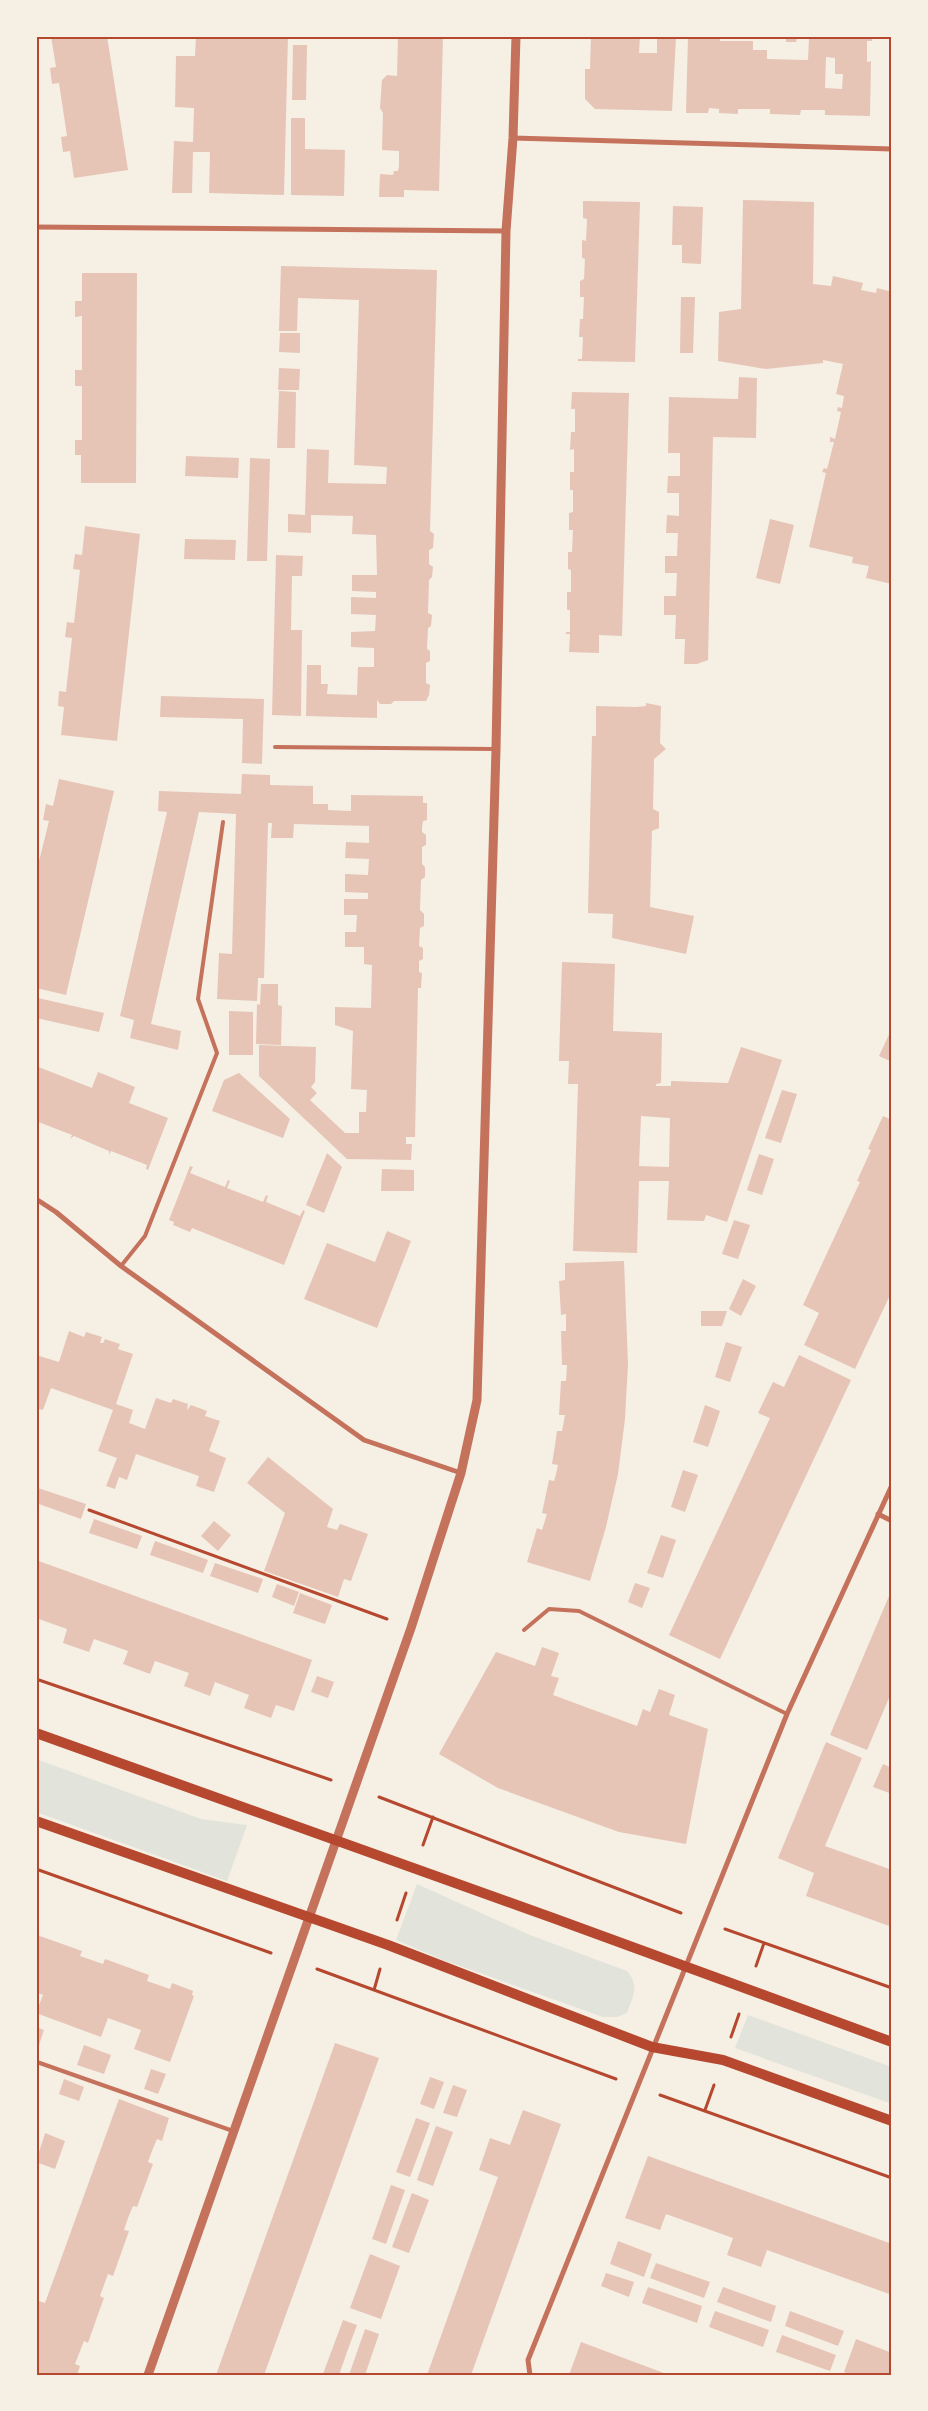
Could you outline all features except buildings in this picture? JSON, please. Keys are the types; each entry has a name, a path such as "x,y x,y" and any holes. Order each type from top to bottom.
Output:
{"main road":[{"path":"36,1733 892,2042"},
{"path":"36,1820 388,1944 652,2047 723,2060 892,2121"}],"street":[{"path":"148,2375 411,1628 461,1473 477,1400 496,749 506,231 513,138 516,36"},
{"path":"513,138 892,149"},
{"path":"36,227 506,231"},
{"path":"36,1198 56,1212 121,1266 364,1440 461,1473"},
{"path":"530,2375 528,2360 702,1921 787,1714 892,1485"},
{"path":"878,1514 892,1521"}],"lane":[{"path":"275,747 496,749"},
{"path":"121,1266 145,1236 217,1054 198,999 223,822"},
{"path":"524,1630 549,1608 579,1611 787,1714"},
{"path":"36,2064 37,2062 234,2132"}],"path":[{"path":"89,1510 411,1628"},
{"path":"36,1679 433,1817 702,1921 892,1988"},
{"path":"374,1990 388,1944 433,1817"},
{"path":"36,1869 892,2178"},
{"path":"705,2110 764,1943"}],"shaded area":[{"path":"36,1759 201,1819 247,1825 227,1881 36,1812"},
{"path":"417,1884 530,1935 627,1971 633,1981 634,1991 627,2013 617,2017 603,2017 443,1960 396,1940"},
{"path":"748,2015 892,2067 892,2104 735,2048"}]}
